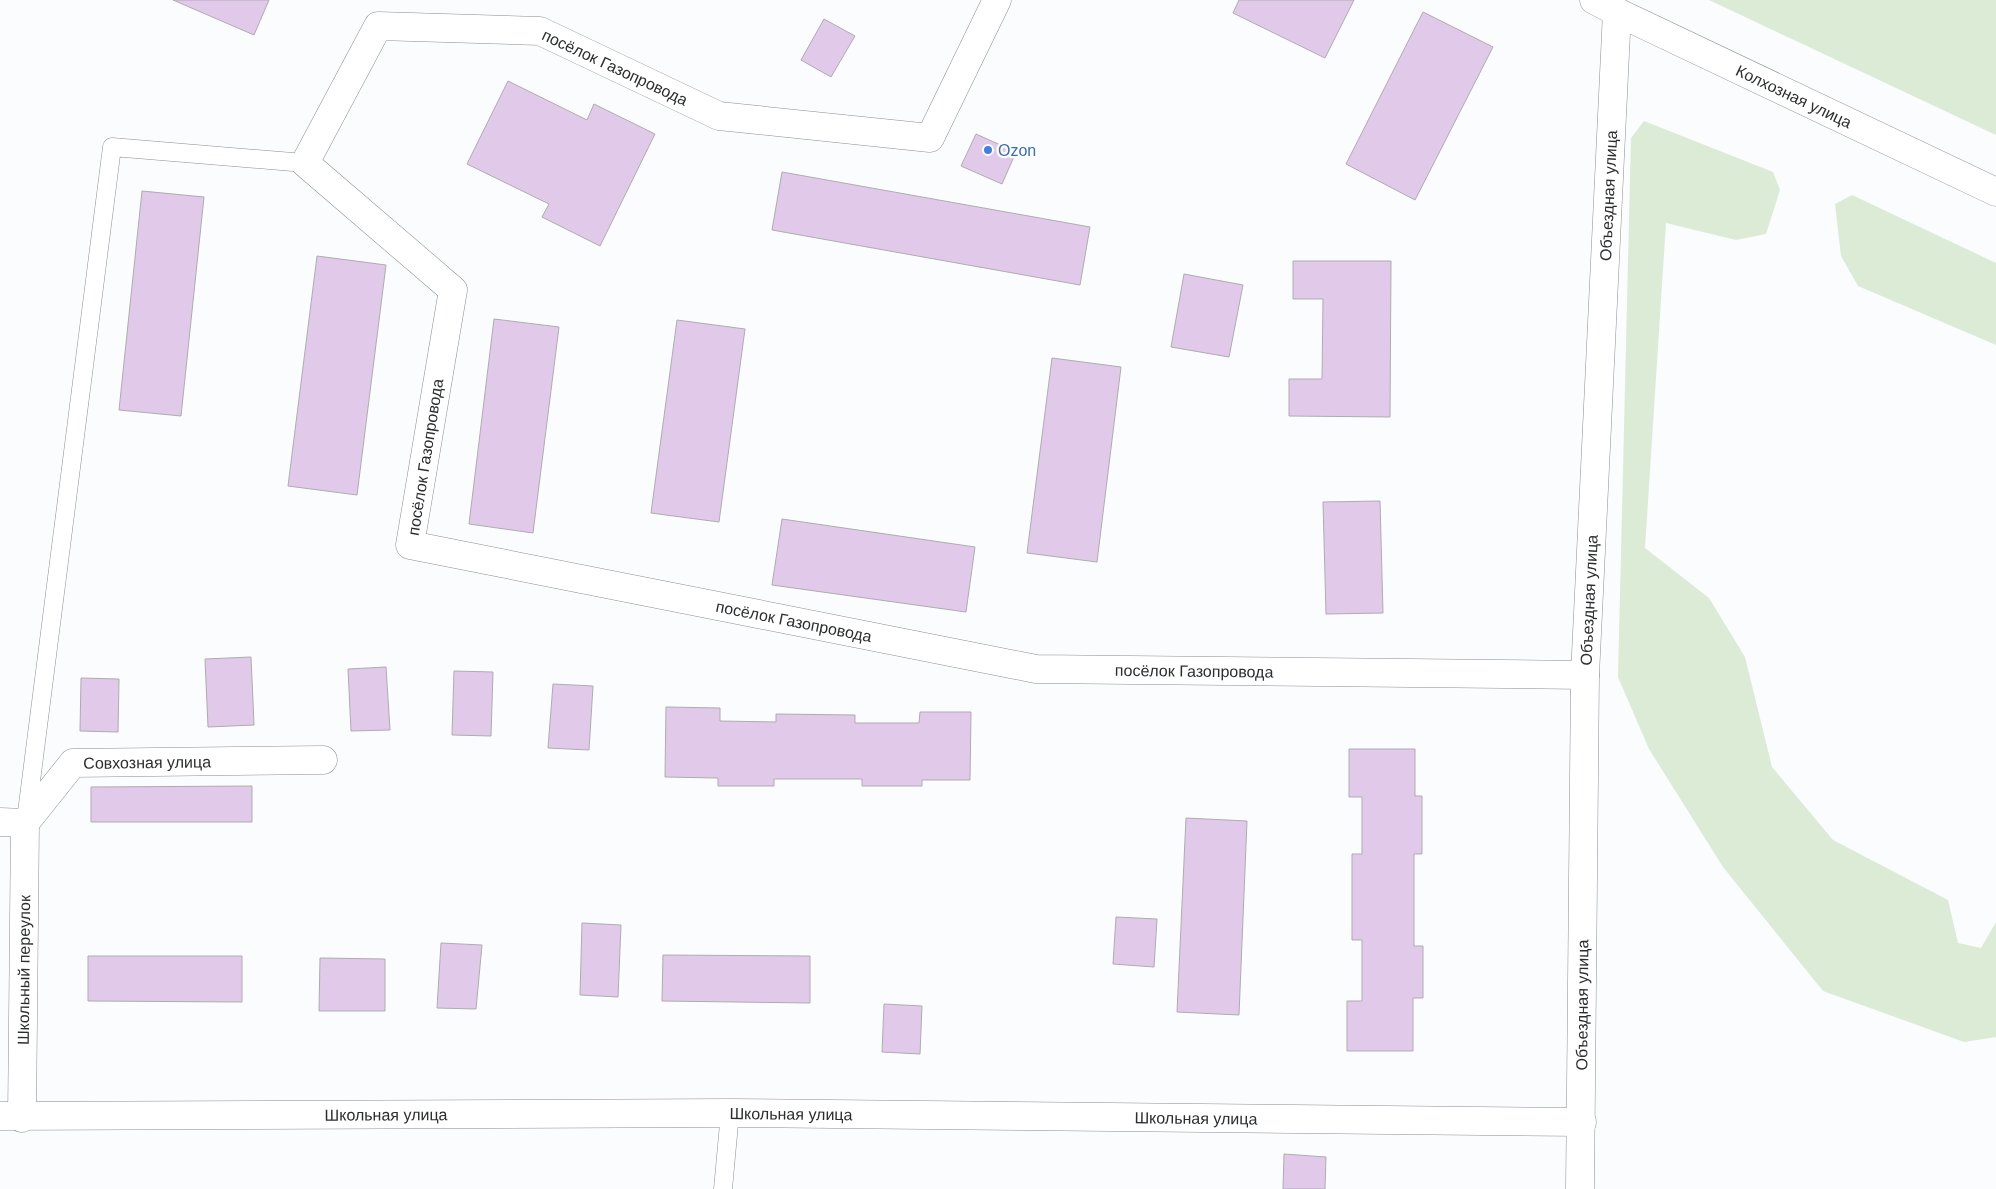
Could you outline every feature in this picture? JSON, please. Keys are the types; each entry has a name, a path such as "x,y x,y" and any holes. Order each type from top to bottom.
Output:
{"street":[{"name":"посёлок Газопровода","path":"997,0 930,138 719,116 540,30 378,26 305,163 452,290 410,544 1036,668 1585,675"},
{"name":"Колхозная улица","path":"1594,0 1621,6 1996,192"},
{"name":"Объездная улица","path":"1580,1189 1585,675 1621,6"},
{"name":"Совхозная улица","path":"13,823 73,763 323,760"},
{"name":"Школьный переулок","path":"6,1118 13,823"},
{"name":"Школьная улица","path":"6,1118 730,1113 1582,1122"}],"lane":[{"path":"13,823 112,147 305,163"},
{"path":"723,1189 730,1113"}],"green space":[{"path":"1709,0 1996,0 1996,135"},
{"path":"1644,121 1773,172 1780,190 1766,234 1736,240 1666,223 1645,548 1709,598 1745,657 1772,767 1833,840 1948,900 1958,943 1981,948 1996,922 1996,1037 1964,1042 1823,991 1723,867 1649,749 1618,677 1631,138"},
{"path":"1852,195 1996,263 1996,345 1858,286 1841,256 1835,204"}],"building":[{"path":"173,0 269,0 254,35"},
{"path":"1239,0 1354,0 1325,58 1233,13"},
{"path":"1423,12 1493,47 1415,200 1346,164"},
{"path":"824,19 855,36 831,77 801,60"},
{"path":"508,81 587,120 594,104 655,134 600,246 542,217 549,204 467,164"},
{"path":"976,134 1016,152 1002,184 961,166"},
{"path":"782,172 1090,227 1080,285 772,230"},
{"path":"142,191 204,197 181,416 119,410"},
{"path":"317,256 386,265 357,495 288,486"},
{"path":"1293,261 1391,261 1390,417 1289,416 1289,379 1322,379 1323,299 1293,299"},
{"path":"1184,274 1243,285 1229,357 1171,347"},
{"path":"494,319 559,327 533,533 469,524"},
{"path":"677,320 745,329 719,522 651,513"},
{"path":"1052,358 1121,367 1097,562 1027,553"},
{"path":"1380,501 1383,613 1326,614 1323,502"},
{"path":"782,519 975,547 966,612 772,585"},
{"path":"251,657 254,725 208,727 205,659"},
{"path":"386,667 390,730 351,731 348,669"},
{"path":"454,671 493,672 491,736 452,735"},
{"path":"81,678 119,679 118,732 80,731"},
{"path":"553,684 593,686 589,750 548,748"},
{"path":"666,707 720,708 720,721 776,722 776,714 855,715 855,723 919,723 920,712 971,712 970,780 922,780 922,786 862,786 862,779 774,779 774,786 718,786 718,778 665,777"},
{"path":"1349,749 1415,749 1415,796 1422,796 1422,854 1414,854 1414,946 1423,946 1423,998 1413,998 1413,1051 1347,1051 1347,1001 1362,1001 1362,940 1352,940 1352,854 1362,854 1362,797 1349,797"},
{"path":"252,786 252,822 91,822 91,787"},
{"path":"1186,818 1247,821 1239,1015 1177,1012"},
{"path":"1116,917 1157,919 1154,967 1113,964"},
{"path":"582,923 621,925 618,997 580,995"},
{"path":"441,943 482,945 476,1009 437,1008"},
{"path":"663,955 810,956 810,1003 662,1001"},
{"path":"88,956 242,956 242,1002 88,1001"},
{"path":"320,958 385,959 385,1011 319,1011"},
{"path":"884,1004 922,1006 920,1054 882,1052"},
{"path":"1284,1154 1326,1157 1325,1189 1283,1189"}],"place":[{"name":"Ozon","path":"988,150"}]}
